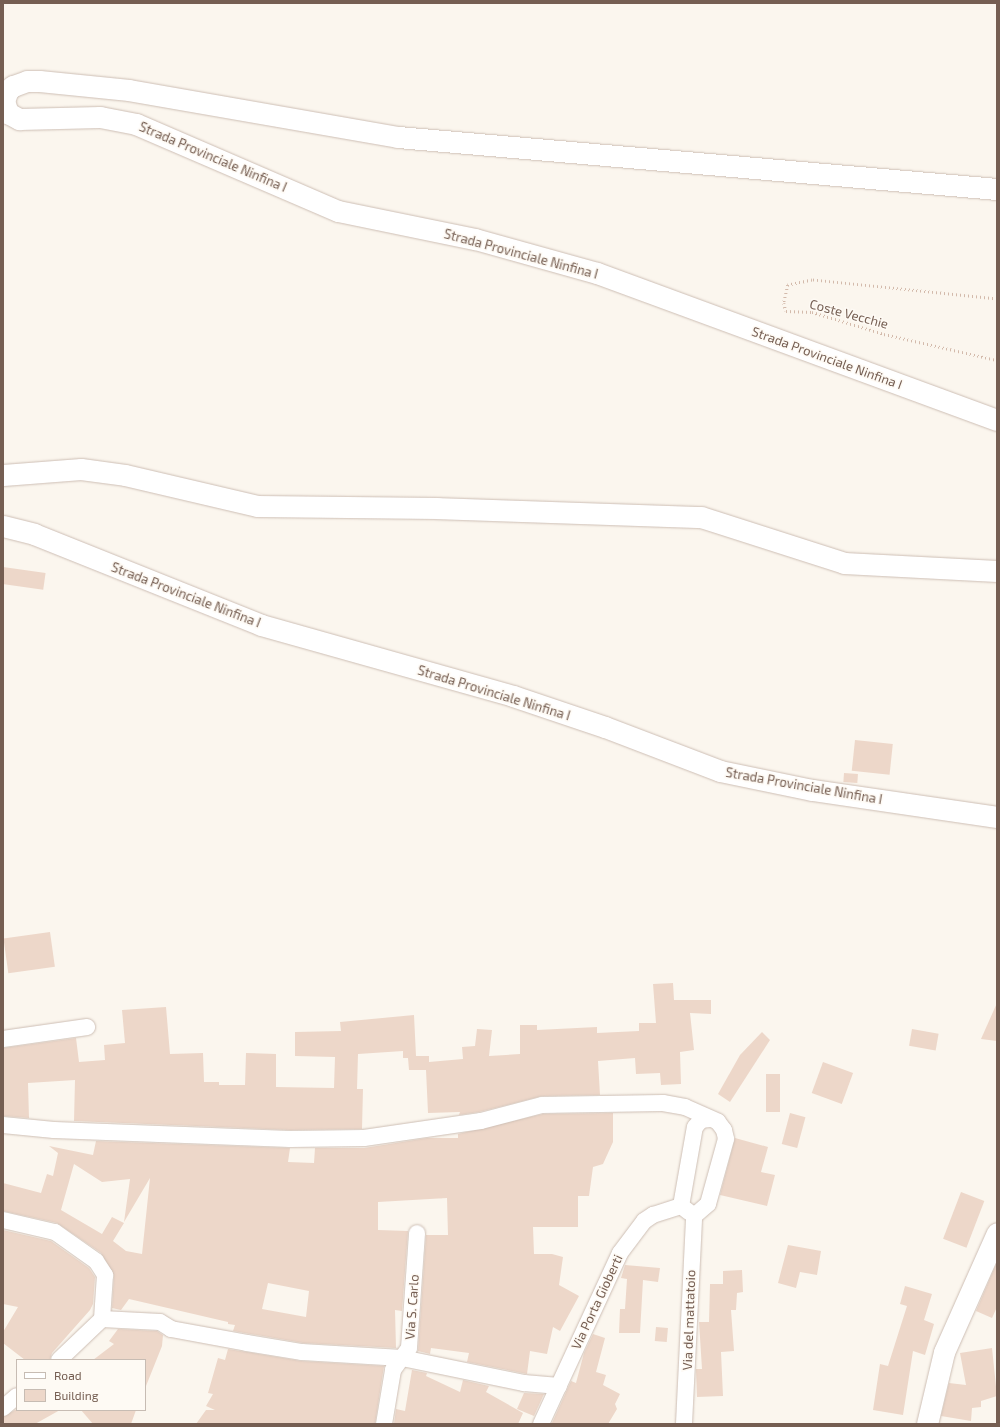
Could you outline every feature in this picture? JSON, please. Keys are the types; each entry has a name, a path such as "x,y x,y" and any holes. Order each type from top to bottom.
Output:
{"street":[{"name":"Strada Provinciale Ninfina I","path":"997,189 398,138 129,90 39,81 18,83 8,90 4,101 8,113 19,119 100,117 136,124 338,211 474,239 597,274 997,420"},
{"path":"3,475 81,469 125,475 257,506 436,508 701,517 844,563 997,570"},
{"name":"Strada Provinciale Ninfina I","path":"3,526 34,534 261,625 512,696 605,727 720,771 812,790 997,817"},
{"path":"3,1039 86,1027"},
{"path":"3,1125 54,1130 290,1139 364,1138 481,1122 542,1105 663,1103 685,1107 718,1122 724,1130 726,1139 708,1204 694,1216 681,1206 695,1127 701,1120 709,1118"},
{"name":"Via Porta Gioberti","path":"541,1424 620,1253 648,1218 661,1211 681,1206"},
{"name":"Via del mattatoio","path":"684,1424 694,1216"},
{"path":"3,1220 55,1232 96,1261 105,1275 102,1319 60,1359"},
{"name":"Via S. Carlo","path":"384,1424 393,1370 409,1348 417,1233"},
{"path":"927,1424 944,1352 997,1233"},
{"path":"102,1319 160,1322 171,1329 302,1352 402,1358 524,1383 558,1386"},
{"path":"3,1408 16,1397"}],"path":[{"name":"Coste Vecchie","path":"997,299 812,280 788,285 784,303 786,311 812,312 884,334 997,360"}],"building":[{"path":"3,567 46,573 43,590 3,584"},
{"path":"855,740 893,744 890,775 852,771"},
{"path":"844,773 858,774 857,783 843,782"},
{"path":"50,932 55,967 8,973 3,939"},
{"path":"673,983 674,1000 711,1000 711,1014 690,1013 694,1050 680,1052 681,1084 661,1085 660,1073 636,1074 635,1058 598,1061 600,1095 542,1096 479,1112 459,1115 460,1112 428,1113 426,1070 409,1070 408,1058 403,1058 403,1051 358,1054 357,1089 363,1089 362,1129 290,1130 74,1121 75,1080 28,1083 29,1118 3,1116 3,1048 76,1038 79,1062 105,1060 104,1045 125,1043 122,1010 166,1007 170,1054 203,1053 204,1082 219,1082 219,1085 245,1085 246,1053 276,1054 276,1087 334,1088 335,1057 295,1056 295,1032 341,1031 340,1022 414,1015 416,1056 429,1056 429,1062 463,1059 462,1047 475,1046 477,1029 492,1030 489,1056 520,1054 520,1025 537,1025 537,1030 597,1027 597,1033 639,1031 639,1023 656,1023 653,984"},
{"path":"997,1003 997,1041 981,1039"},
{"path":"912,1029 939,1034 936,1050 909,1046"},
{"path":"762,1032 770,1040 730,1102 718,1094 740,1055"},
{"path":"823,1062 853,1073 842,1104 812,1093"},
{"path":"766,1074 780,1074 780,1112 766,1112"},
{"path":"613,1113 613,1142 603,1164 593,1167 589,1196 578,1196 578,1227 533,1227 534,1254 552,1254 563,1257 559,1285 579,1296 560,1331 553,1327 547,1354 530,1351 527,1374 467,1362 469,1353 431,1348 430,1354 418,1351 426,1235 448,1235 447,1198 378,1202 378,1230 408,1231 402,1311 395,1310 396,1348 303,1343 233,1331 235,1325 228,1324 228,1322 129,1299 121,1310 112,1308 114,1275 101,1253 57,1223 3,1211 3,1183 41,1193 47,1174 53,1176 58,1153 49,1146 93,1155 96,1141 290,1148 288,1162 314,1163 315,1148 364,1148 427,1138 458,1138 458,1134 543,1114","holes":["74,1164 102,1182 130,1179 124,1222 150,1178 142,1254 126,1251 113,1241 124,1223 112,1217 102,1234 61,1210","268,1283 309,1291 306,1317 262,1309"]},
{"path":"790,1113 805,1117 797,1148 782,1144"},
{"path":"735,1138 768,1147 761,1172 775,1175 767,1206 720,1195"},
{"path":"961,1192 984,1201 966,1248 943,1239"},
{"path":"3,1230 51,1241 89,1268 95,1277 93,1304 90,1310 52,1353 50,1359 24,1359 3,1343 3,1332 18,1307 3,1304"},
{"path":"788,1245 821,1251 817,1275 800,1272 796,1288 778,1283"},
{"path":"997,1262 997,1307 992,1318 976,1311"},
{"path":"625,1265 660,1268 658,1282 643,1280 640,1333 619,1333 620,1309 625,1309 627,1279 621,1278"},
{"path":"742,1270 743,1292 737,1293 736,1310 731,1310 734,1351 721,1352 723,1396 697,1397 696,1369 702,1369 699,1322 709,1322 710,1284 723,1284 723,1271"},
{"path":"905,1286 932,1294 924,1320 934,1324 925,1355 913,1351 903,1415 873,1410 880,1364 888,1366 907,1306 900,1304"},
{"path":"656,1327 668,1328 667,1342 655,1341"},
{"path":"118,1329 157,1331 163,1335 162,1346 146,1386 146,1359 94,1359 114,1344 109,1341"},
{"path":"593,1334 605,1338 596,1372 606,1375 603,1385 620,1394 615,1404 617,1409 608,1424 552,1423 571,1381 576,1383 584,1353"},
{"path":"992,1348 997,1396 981,1401 981,1407 972,1408 971,1421 941,1416 949,1383 966,1385 960,1353"},
{"path":"228,1349 301,1361 384,1366 375,1424 196,1424 206,1410 215,1410 206,1406 213,1394 208,1393 218,1358 225,1360"},
{"path":"412,1370 427,1373 426,1376 460,1392 463,1380 489,1386 486,1392 523,1413 518,1424 394,1424 396,1409 405,1411"},
{"path":"524,1393 544,1394 534,1416 517,1409"},
{"path":"15,1410 58,1411 35,1424 3,1424 3,1417"},
{"path":"82,1411 136,1411 131,1424 93,1424"}]}
